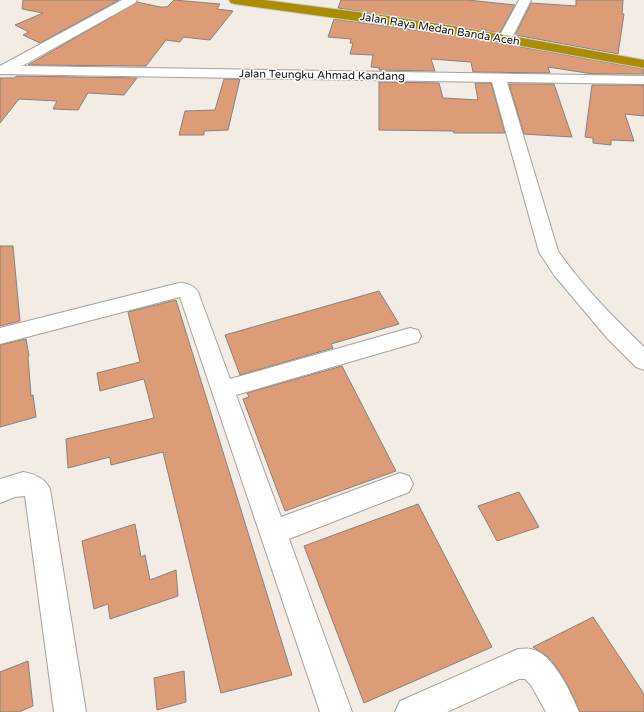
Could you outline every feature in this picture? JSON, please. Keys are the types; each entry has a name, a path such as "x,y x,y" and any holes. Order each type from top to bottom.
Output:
{"highway":[{"name":"Jalan Raya Medan Banda Aceh","path":"235,0 388,20 506,38 644,64"}],"street":[{"path":"2,70 131,0"},
{"path":"506,38 525,0"},
{"name":"Jalan Teungku Ahmad Kandang","path":"2,70 644,80"},
{"path":"498,78 549,252 561,270 605,321 644,361"},
{"path":"0,336 179,290 188,292 336,712"},
{"path":"222,390 410,336"},
{"path":"0,491 22,483 31,485 37,489 70,712"},
{"path":"272,533 400,484"},
{"path":"411,712 518,664 531,664 542,674 563,712"}],"building":[{"path":"23,0 119,0 40,43 23,35 29,32 15,25 43,13 22,9"},
{"path":"174,0 220,4 217,9 233,11 210,40 183,37 180,42 166,40 146,66 28,65 137,2 167,7"},
{"path":"341,0 468,0 515,5 500,33 338,8"},
{"path":"576,0 623,0 622,14 624,14 618,54 515,35 531,3 576,6"},
{"path":"334,19 466,37 644,69 644,74 593,74 548,67 550,73 473,72 471,62 431,59 435,71 379,70 380,68 371,67 373,55 350,54 353,43 350,43 351,39 328,37"},
{"path":"17,76 137,78 124,95 88,93 78,110 53,109 57,101 19,99 0,123 0,78 14,78"},
{"path":"224,79 240,79 228,130 204,131 204,135 179,135 185,111 215,110"},
{"path":"379,82 439,83 443,98 478,100 475,83 491,83 505,133 454,133 453,131 379,130"},
{"path":"509,84 554,84 572,137 524,134"},
{"path":"592,85 644,85 644,116 625,114 634,141 611,140 611,145 593,143 593,138 585,137"},
{"path":"0,246 13,246 20,321 0,326"},
{"path":"379,291 399,324 331,344 333,348 240,375 225,335"},
{"path":"176,300 292,675 221,693 163,452 111,465 110,457 68,468 66,439 154,418 144,379 100,391 97,373 140,362 128,312"},
{"path":"26,339 29,356 31,396 33,395 36,417 0,427 0,345"},
{"path":"342,366 396,471 285,511 243,399 249,397 247,393"},
{"path":"519,492 539,527 497,541 478,506"},
{"path":"418,504 492,647 364,703 304,546"},
{"path":"135,524 141,557 145,555 150,580 176,570 178,596 110,619 108,604 94,609 82,541"},
{"path":"593,617 644,694 644,712 580,712 567,684 555,665 548,657 533,647"},
{"path":"28,661 33,706 19,712 0,712 0,672"},
{"path":"184,671 186,702 157,710 154,678"}]}
